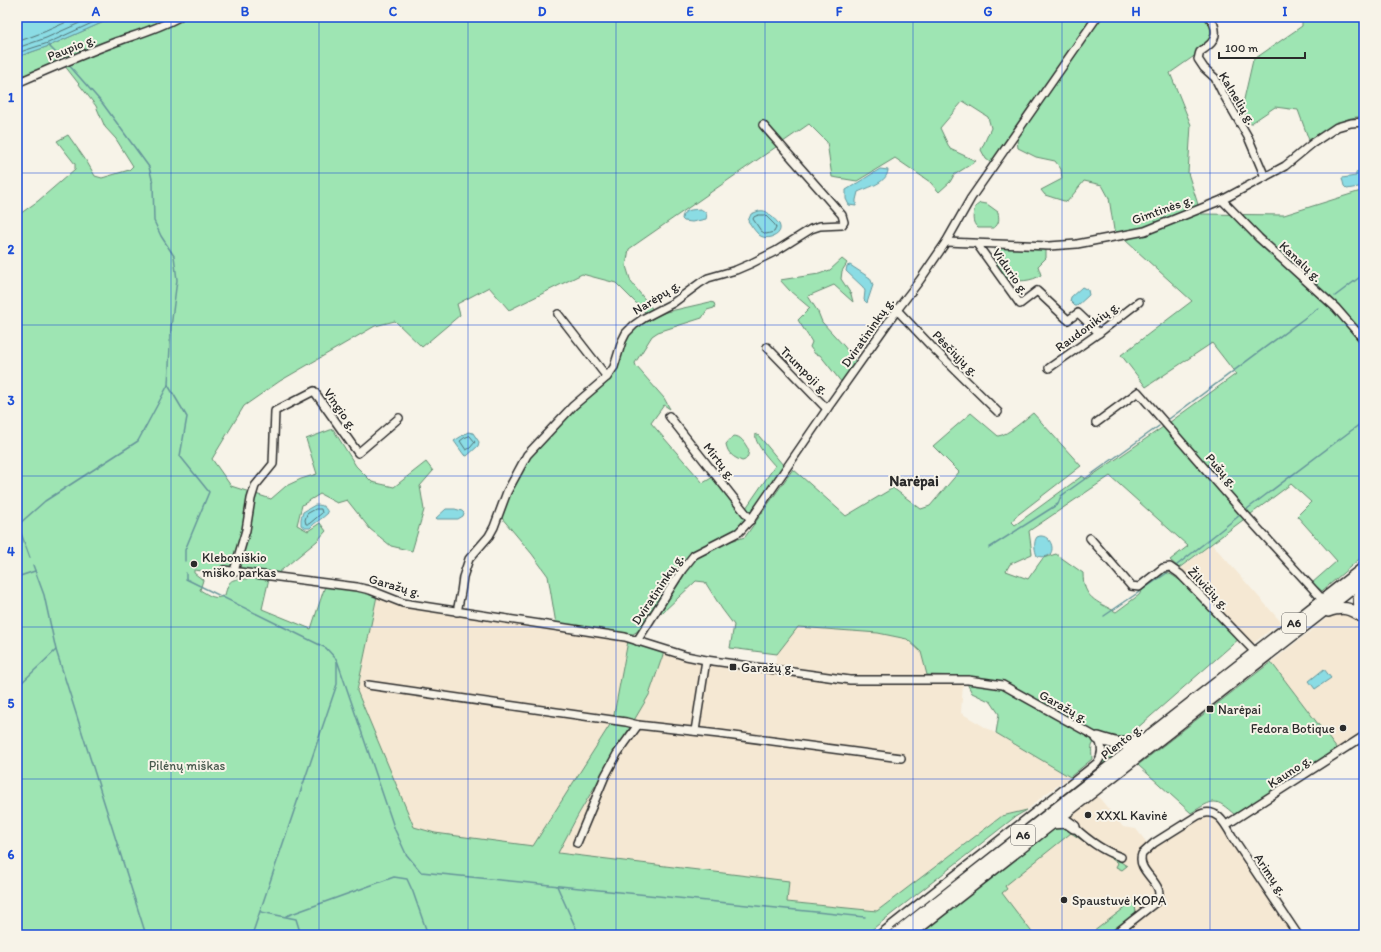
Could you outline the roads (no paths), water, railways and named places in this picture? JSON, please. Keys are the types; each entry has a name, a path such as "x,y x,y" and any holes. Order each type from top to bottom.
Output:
{"highway":[{"name":"Plento g.","path":"895,935 1364,568"},
{"name":"Plento g.","path":"909,935 1364,579"},
{"path":"1363,618 1360,609 1359,596 1364,583"},
{"path":"1321,613 1342,607 1363,618"},
{"path":"1098,738 1125,745 1151,735"},
{"path":"1074,805 1071,818 1074,827"},
{"path":"1052,823 1066,822 1074,827"}],"street":[{"name":"Paupio g.","path":"17,83 107,45 164,25 179,17"},
{"name":"Dviratininkų g.","path":"637,641 682,570 694,555 739,532 751,520 827,409 920,280 946,242 970,198 1097,17"},
{"name":"Kalnelių g.","path":"1209,17 1213,21 1216,32 1215,38 1210,45 1200,52 1198,59 1204,68 1215,78 1248,137 1265,177"},
{"name":"Gimtinės g.","path":"946,242 1048,246 1077,244 1145,231 1222,200 1286,166 1313,143 1337,127 1351,122 1364,122"},
{"name":"Narėpų g.","path":"457,612 463,578 469,560 491,532 507,492 527,455 573,406 607,377 614,367 626,333 644,318 673,303 708,278 736,270 750,264 776,251 811,229 820,226 842,225 844,222 842,215 763,125"},
{"name":"Kanalų g.","path":"1222,200 1259,238 1336,308 1364,340"},
{"name":"Vidurio g.","path":"977,244 1020,304 1037,291 1068,320 1078,313 1099,333"},
{"name":"Raudonikių g.","path":"1048,368 1099,333 1139,302"},
{"name":"Pėsčiųjų g.","path":"897,310 998,412"},
{"path":"558,314 607,377"},
{"name":"Trumpoji g.","path":"767,348 827,409"},
{"name":"Vingio g.","path":"234,571 246,530 251,499 255,486 273,464 275,411 314,391 358,453 399,418"},
{"name":"Pušų g.","path":"1096,423 1138,392 1241,510 1323,600"},
{"name":"Mirtų g.","path":"670,416 751,520"},
{"name":"Žilvičių g.","path":"1090,538 1131,586 1139,587 1163,568 1170,567 1180,574 1256,653"},
{"name":"Garažų g.","path":"224,570 357,587 370,590 402,603 625,637 686,656 706,660 850,680 968,680 993,683 1003,685 1098,738"},
{"path":"695,731 706,660"},
{"path":"368,685 626,722 638,725 901,758"},
{"path":"577,843 605,776 617,754 638,725"},
{"name":"Kauno g.","path":"1226,825 1364,736"},
{"path":"879,935 1097,763 1101,757 1102,751 1098,738"},
{"path":"1114,935 1156,902 1159,896 1159,890 1141,864 1142,854 1154,843 1202,813 1213,813 1226,825"},
{"name":"Arimų g.","path":"1226,825 1233,838 1298,935"},
{"path":"1074,827 1100,848 1121,857"}],"water":[{"path":"17,17 115,17 49,46 17,57"},
{"path":"1362,166 1364,166 1364,186 1347,189 1344,186 1342,178 1356,176 1356,173"},
{"path":"880,169 888,170 884,178 877,184 858,192 856,206 849,205 846,199 846,190"},
{"path":"700,209 706,213 706,219 692,222 684,221 682,219 684,213 691,210"},
{"path":"759,211 765,211 779,224 780,228 777,235 765,238 758,234 748,221 751,214"},
{"path":"850,265 870,278 873,285 867,303 864,300 865,291 863,287 846,271 847,266"},
{"path":"1082,287 1088,290 1089,295 1077,306 1075,306 1070,301 1071,297"},
{"path":"468,432 473,433 479,442 478,446 467,456 464,455 454,441"},
{"path":"315,505 323,506 328,513 310,528 305,528 301,525 303,512"},
{"path":"446,509 455,509 464,513 463,516 458,519 436,518"},
{"path":"1040,536 1049,540 1052,548 1049,555 1044,557 1037,556 1035,549 1036,539"},
{"path":"1324,669 1331,678 1315,689 1309,681"}],"waterway":[{"path":"48,45 62,59"},
{"path":"30,558 18,525 45,501 138,441 168,385 171,327 177,280 174,256 161,236 154,221 153,183 149,167 103,104 68,64"},
{"path":"1335,296 1364,274"},
{"path":"1169,419 1318,308"},
{"path":"168,385 187,417 180,456 209,492 185,550 185,561"},
{"path":"1247,509 1364,421"},
{"path":"989,548 1058,504 1061,496 1159,426"},
{"path":"1177,565 1240,515"},
{"path":"33,565 44,595 56,650 146,935"},
{"path":"17,577 35,571"},
{"path":"186,573 186,579 326,648 337,660 337,684 252,935"},
{"path":"1104,616 1167,573"},
{"path":"17,687 56,650"},
{"path":"337,660 395,830 406,854 421,872 865,917"},
{"path":"286,916 394,877 407,879 428,935"},
{"path":"557,886 579,935"},
{"path":"261,912 296,919 301,935"}],"place":[{"name":"Kleboniškio miško parkas","path":"194,564"},
{"name":"Garažų g.","path":"733,667"},
{"name":"Narėpai","path":"1210,709"},
{"name":"Fedora Botique","path":"1343,728"},
{"name":"XXXL Kavinė","path":"1088,815"},
{"name":"Spaustuvė KOPA","path":"1064,900"}],"district":[{"name":"Narėpai","path":"914,481"}],"park label":[{"name":"Pilėnų miškas","path":"187,765"}]}
